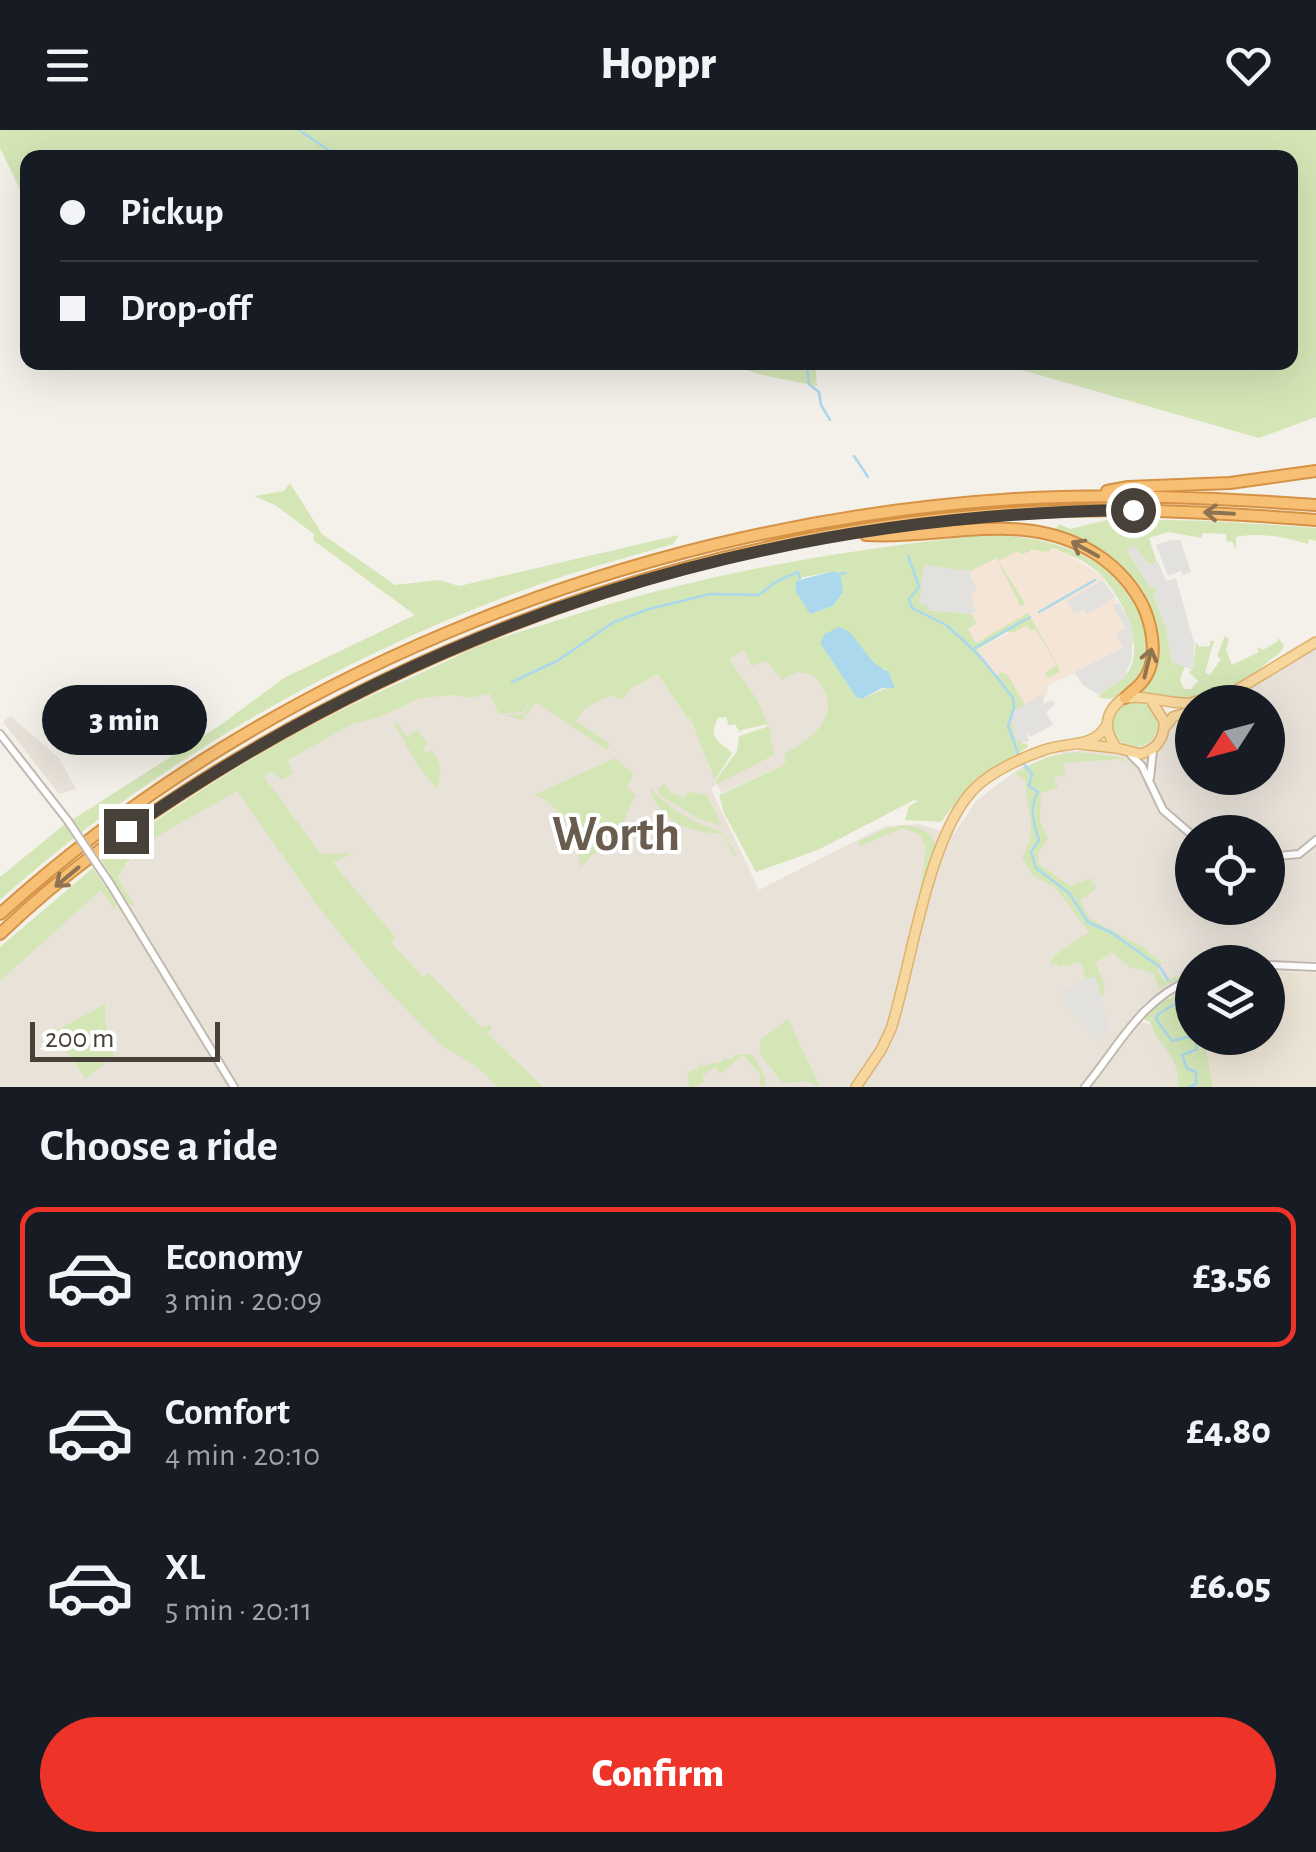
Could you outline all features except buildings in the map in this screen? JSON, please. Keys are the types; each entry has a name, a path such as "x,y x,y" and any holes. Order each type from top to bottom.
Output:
{"highway":[{"path":"1081,496 1128,487 1230,483 1316,472"},
{"path":"0,914 101,829 258,728 404,654 527,602 650,563 802,526 1012,499 1176,496 1316,505"},
{"path":"0,934 101,848 174,797 298,723 432,657 543,612 634,583 737,554 841,534 997,514 1181,511 1316,520"},
{"path":"841,534 879,536 1012,527 1040,531 1086,548 1122,576 1135,592 1148,620 1152,646 1149,670 1126,698"}],"main road":[{"path":"1245,685 1316,642"},
{"path":"856,1087 890,1029 936,862 953,818 980,782 1046,749 1098,736 1112,708 1126,698 1175,701"},
{"path":"1151,700 1162,714 1164,728"},
{"path":"1077,744 1117,748 1131,754 1153,750 1175,716"},
{"path":"1106,726 1117,748"}],"street":[{"path":"0,734 68,821 111,885 234,1087"},
{"path":"1150,784 1153,750"},
{"path":"1131,754 1142,766 1164,810 1175,820"},
{"path":"1285,855 1299,854 1316,840"},
{"path":"1285,966 1316,967"},
{"path":"1085,1087 1147,1006 1175,988"}],"shaded area":[{"path":"1180,540 1191,572 1168,576 1156,545"},
{"path":"1021,543 1062,551 1105,578 1132,626 1134,642 1099,695 1083,685 1075,673 1048,685 1046,697 1014,711 976,651 1032,620 1027,614 976,643 924,565"},
{"path":"1134,545 1149,565 1158,562 1166,581 1176,578 1194,643 1193,670 1172,662 1166,627 1154,595 1157,590 1155,586 1150,588 1127,550"},
{"path":"924,565 971,571 970,577 978,590 970,595 976,611 971,614 927,610 927,605 919,604"},
{"path":"1103,580 1115,597 1087,614 1083,609 1074,614 1067,601"},
{"path":"1119,603 1132,626 1132,658 1124,678 1099,695 1083,685 1075,672 1123,648 1116,634 1125,628 1113,606"},
{"path":"1316,642 1316,961 1285,961 1285,945 1175,945 1175,984 1145,1004 1095,1069 1138,1021 1149,1024 1175,1060 1179,1072 1177,1087 0,1087 0,981 158,836 288,765 287,760 352,723 380,717 419,699 464,697 507,681 581,712 593,702 613,696 622,700 632,688 659,674 690,718 717,784 711,789 759,890 885,826 919,824 953,835 977,800 1020,768 1062,752 1088,750 1113,754 1175,716 1175,795 1285,795 1285,685 1245,685"},
{"path":"744,650 815,670 835,697 829,729 782,766 721,793 717,784 770,742 771,737 757,699 729,659"},
{"path":"1043,694 1044,704 1052,700 1055,704 1046,712 1053,725 1030,737 1026,732 1029,742 1016,741 1011,719 1014,711"},
{"path":"10,716 59,758 76,789 59,794 3,722"},
{"path":"1285,972 1316,973 1316,1087 1213,1087 1207,1055 1285,1055"},
{"path":"1095,976 1109,1028 1098,1041 1060,1002 1064,998 1062,991"}],"green space":[{"path":"0,130 1316,130 1316,417 1259,438 1022,370 1298,370 1298,150 20,150 20,189 0,148"},
{"path":"746,370 816,370 817,386"},
{"path":"290,483 322,534 395,585 439,580 459,586 679,535 673,544 559,578 451,619 313,684 181,762 118,805 0,900 0,877 64,825 219,726 284,678 415,615 313,540 314,534 275,505 254,496 284,491"},
{"path":"1111,519 1213,521 1316,528 1316,541 1309,539 1308,544 1273,536 1236,537 1236,550 1232,541 1227,542 1226,534 1202,533 1202,538 1168,532 1149,538 1157,563 1151,565 1127,550 1150,587 1157,590 1154,596 1166,627 1172,662 1185,666 1182,685 1175,685 1175,700 1144,693 1155,667 1159,642 1148,605 1114,571 1055,530 1059,524 1070,529"},
{"path":"1000,536 1051,543 1076,552 1117,580 1133,600 1146,646 1140,681 1115,697 1098,697 1128,672 1134,647 1122,605 1095,570 1053,548 1047,552 1018,551 998,561 1025,603 1021,607 996,558 971,571 924,566 928,610 971,614 977,623 968,629 976,643 1028,613 1059,667 1059,672 1048,678 1045,673 1057,665 1035,629 1031,631 1027,625 1006,632 977,650 996,676 1002,672 1008,675 1025,705 1014,711 1023,744 1028,747 974,780 941,822 905,820 909,806 918,801 914,800 818,850 756,872 724,813 719,795 782,766 786,761 784,754 817,730 828,710 822,687 812,674 797,672 782,680 767,661 752,666 744,650 729,659 757,699 768,724 740,733 735,724 729,726 726,717 718,718 714,735 732,753 715,780 690,718 658,674 632,688 622,700 613,696 601,700 579,716 576,721 610,744 607,750 536,702 522,720 506,715 523,714 532,699 522,712 499,714 489,693 470,698 451,695 419,699 380,717 352,724 288,760 293,773 282,780 272,772 264,777 321,854 353,853 333,863 396,938 391,943 423,977 429,973 482,1028 490,1024 487,1033 543,1087 498,1087 476,1066 441,1045 376,978 318,906 237,791 158,836 127,863 117,877 135,906 129,904 101,860 276,745 354,704 492,641 719,576 923,542","holes":["834,571 841,577 843,593 833,606 810,614 800,578","820,643 859,647 877,668 886,669 886,688 864,698 856,697"]},
{"path":"1225,636 1229,639 1226,650 1232,665 1259,652 1257,647 1263,650 1278,641 1276,637 1284,644 1280,652 1235,685 1194,685 1198,681 1189,672 1193,669 1196,642 1199,647 1210,646 1210,641 1214,641 1205,672 1210,675 1221,659 1217,656"},
{"path":"1135,701 1151,708 1158,724 1151,740 1135,747 1119,740 1112,724 1119,708"},
{"path":"394,724 406,737 417,730 427,742 423,749 427,753 431,750 439,764 437,789 420,769"},
{"path":"769,726 774,755 717,784 737,751 739,736"},
{"path":"1077,752 1121,757 1136,769 1121,759 1063,763 1066,779 1060,774 1053,781 1059,787 1041,793 1040,821 1048,839 1038,853 1039,864 1070,886 1093,878 1091,887 1095,881 1095,890 1080,900 1089,918 1141,946 1162,963 1157,970 1165,981 1175,977 1175,981 1159,988 1153,973 1129,967 1112,952 1095,963 1105,985 1102,998 1095,977 1086,979 1081,962 1050,965 1054,956 1089,932 1055,887 1034,877 1022,858 1030,837 1030,820 1026,781 1015,773 1047,757"},
{"path":"615,758 633,774 627,787 636,796 617,834 580,869 577,848 567,825 552,805 534,795"},
{"path":"665,784 670,792 685,798 688,792 707,795 722,826 699,819 660,795 657,789"},
{"path":"650,788 684,815 723,832 736,855 723,834 687,828 668,817"},
{"path":"903,825 928,833 935,847 893,998 918,907 926,848 920,835 903,828 860,846 858,842"},
{"path":"93,868 116,903 115,910 101,890 0,981 0,947"},
{"path":"1175,995 1175,1055 1207,1055 1213,1087 1177,1087 1173,1060 1150,1022 1143,1019 1165,997 1159,1004"},
{"path":"105,1004 114,1056 83,1081 85,1077 52,1033"},
{"path":"788,1019 820,1087 807,1081 783,1083 760,1054 760,1040"},
{"path":"753,1054 766,1079 763,1087 760,1074 743,1055 720,1074 715,1067 702,1076 705,1081 689,1087 687,1069 690,1072 700,1062 702,1066 724,1061 724,1056 727,1060 733,1059 733,1055"}],"water":[{"path":"834,571 841,577 843,592 833,606 810,614 796,592 796,581"},
{"path":"839,627 852,635 873,662 888,671 895,688 882,688 862,699 856,697 820,643 825,634"}],"waterway":[{"path":"299,130 328,150"},
{"path":"807,370 809,384 819,392 830,420"},
{"path":"854,456 868,477"},
{"path":"908,556 919,587 909,599 912,608 946,625 962,639 1013,698 1008,726 1019,756"},
{"path":"512,682 557,661 614,622 649,609 710,594 759,595 798,572 800,578"},
{"path":"839,574 846,573"},
{"path":"1039,612 1095,580"},
{"path":"975,648 1030,617"},
{"path":"1023,763 1032,774 1029,786 1038,792 1033,815 1039,840 1031,852 1036,868 1069,893 1088,922 1112,933 1160,967 1168,980"},
{"path":"1175,1004 1156,1019 1175,1040"},
{"path":"1182,1055 1187,1068 1196,1072 1196,1084 1189,1087"}],"district":[{"name":"Worth","path":"616,835"}],"route":[{"path":"126,831 174,797 326,708 432,657 543,612 737,554 841,534 997,514 1133,510"}]}
